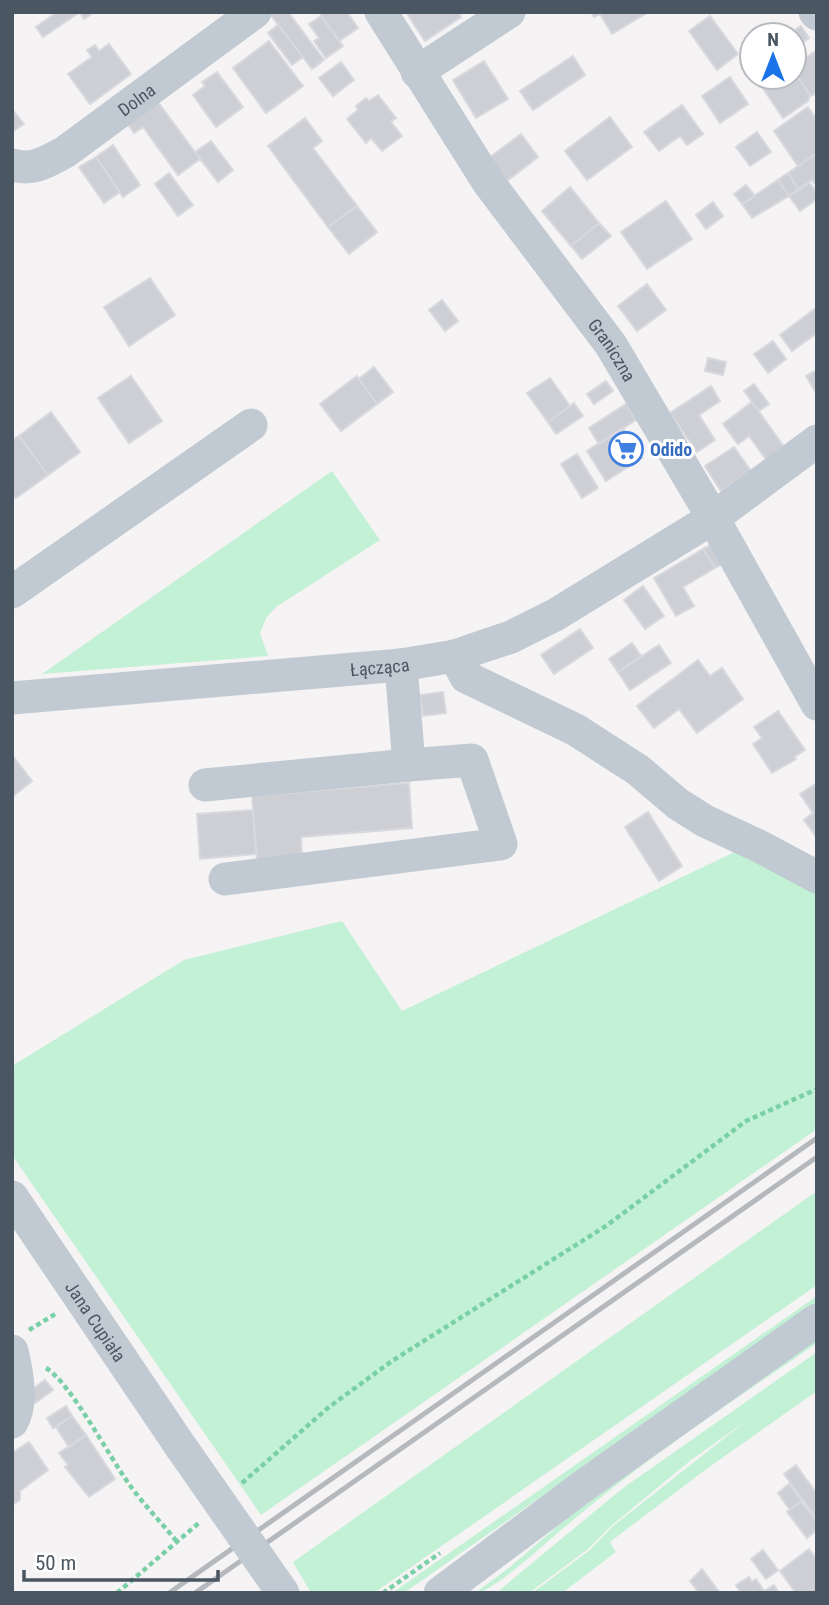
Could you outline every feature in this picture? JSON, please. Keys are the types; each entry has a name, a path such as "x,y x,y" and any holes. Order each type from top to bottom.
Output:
{"street":[{"name":"Dolna","path":"12,165 25,169 38,166 65,152 255,12"},
{"name":"Graniczna","path":"381,12 488,182 611,345 713,518 817,704"},
{"path":"417,72 509,12"},
{"path":"12,592 251,425"},
{"name":"Łącząca","path":"12,698 401,665 455,656 511,637 555,615 713,518 817,441"},
{"path":"455,656 466,677 576,730 638,771 678,804 705,821 817,877"},
{"path":"401,665 409,765"},
{"path":"205,785 471,761 501,844 225,879"},
{"name":"Jana Cupiała","path":"12,1198 283,1593"},
{"path":"440,1593 592,1479 817,1320"},
{"path":"12,1422 17,1406 19,1344"}],"path":[{"path":"239,1487 329,1407 392,1361 606,1226 746,1121 817,1089"},
{"path":"64,1309 19,1344 52,1372 76,1402 130,1486 178,1543"},
{"path":"117,1593 208,1515"}],"green space":[{"path":"332,471 380,540 276,607 266,618 260,633 268,656 42,674"},
{"path":"741,849 817,890 817,1129 261,1515 12,1155 12,1066 184,960 342,921 402,1011"},
{"path":"817,1191 817,1285 374,1593 311,1593 293,1562"},
{"path":"817,1296 817,1303 806,1311 404,1593 392,1593"},
{"path":"817,1337 817,1343 682,1436 584,1511 503,1578 475,1593 567,1518"},
{"path":"817,1352 817,1391 705,1470 610,1542 616,1552 562,1593 532,1593 590,1550 612,1527 746,1421 691,1460 611,1526 588,1549 529,1593 496,1593 623,1488"}],"building":[{"path":"57,12 80,12 43,37 36,27"},
{"path":"80,12 94,12 84,19"},
{"path":"288,12 324,60 312,69 270,14"},
{"path":"319,12 347,12 358,28 339,41"},
{"path":"406,12 458,12 461,17 425,41"},
{"path":"591,12 647,13 612,34 600,14 594,17"},
{"path":"321,16 343,46 326,58 314,41 319,38 309,24"},
{"path":"710,16 738,54 717,70 689,31"},
{"path":"278,25 303,57 292,65 268,33"},
{"path":"269,41 303,86 266,113 233,68"},
{"path":"109,44 131,74 90,104 68,74 92,57 87,50 95,45 99,51"},
{"path":"817,50 817,93 811,96 807,91 808,56"},
{"path":"573,56 585,75 533,110 520,91"},
{"path":"484,61 508,99 476,118 453,80"},
{"path":"341,62 354,80 333,96 319,78"},
{"path":"217,72 243,107 216,127 193,95 205,86 202,82"},
{"path":"730,77 748,104 720,123 702,96"},
{"path":"765,91 807,91 810,95 808,101 783,118"},
{"path":"378,95 396,118 391,122 402,136 382,151 371,138 366,143 347,119 358,110 356,106 366,98 369,101"},
{"path":"155,98 200,159 178,175 143,127 134,133 125,120"},
{"path":"682,105 703,134 687,145 680,136 659,151 644,132"},
{"path":"808,107 817,120 817,153 798,166 774,131"},
{"path":"12,109 24,124 12,132"},
{"path":"610,117 632,147 587,180 565,151"},
{"path":"305,118 322,141 313,148 357,206 328,227 268,146"},
{"path":"757,132 771,152 750,166 736,147"},
{"path":"521,134 538,157 507,181 489,158"},
{"path":"211,141 233,170 218,182 195,152"},
{"path":"113,145 140,185 123,197 96,157"},
{"path":"817,153 817,183 812,180 799,190 788,173"},
{"path":"96,157 120,192 104,203 79,167"},
{"path":"169,173 193,205 178,216 155,184"},
{"path":"788,173 799,190 789,196 778,180"},
{"path":"778,180 789,196 752,218 742,204"},
{"path":"809,182 817,193 817,199 800,211 789,196"},
{"path":"746,185 755,196 742,204 734,194"},
{"path":"570,187 599,223 571,246 542,211"},
{"path":"666,201 692,239 647,269 621,232"},
{"path":"713,202 723,216 706,229 696,215"},
{"path":"357,206 377,232 349,254 328,227"},
{"path":"599,223 611,236 582,259 571,246"},
{"path":"150,278 175,315 129,346 104,307"},
{"path":"647,284 666,310 637,331 618,306"},
{"path":"442,300 458,321 445,331 429,310"},
{"path":"816,308 817,333 792,351 780,335"},
{"path":"773,341 786,359 768,373 754,354"},
{"path":"708,358 726,362 723,375 705,371"},
{"path":"374,367 393,392 377,404 359,379"},
{"path":"817,370 817,395 806,376"},
{"path":"131,376 162,421 129,443 98,398"},
{"path":"357,376 377,404 341,431 320,404"},
{"path":"550,378 570,406 548,422 527,393"},
{"path":"606,381 613,391 594,404 587,394"},
{"path":"754,384 769,404 759,411 744,391"},
{"path":"711,386 720,401 699,415 715,440 697,452 670,413"},
{"path":"752,402 785,448 767,461 749,436 738,444 723,424"},
{"path":"574,403 583,416 556,434 548,422"},
{"path":"626,404 636,420 599,444 589,428"},
{"path":"51,412 80,452 48,475 19,436"},
{"path":"623,428 642,458 606,481 587,451"},
{"path":"19,436 48,475 16,498 12,494 12,441"},
{"path":"734,447 751,471 721,491 705,466"},
{"path":"577,454 598,488 582,498 561,464"},
{"path":"713,544 724,563 715,568 703,549"},
{"path":"703,549 715,568 683,587 694,606 676,616 654,578"},
{"path":"643,586 664,616 645,629 624,600"},
{"path":"580,629 593,648 554,674 541,655"},
{"path":"632,643 641,656 618,672 609,659"},
{"path":"659,645 671,663 630,690 618,672"},
{"path":"698,660 710,676 722,668 743,699 697,733 679,709 654,728 637,706"},
{"path":"443,692 446,713 423,716 420,695"},
{"path":"778,711 805,750 794,757 796,759 772,773 753,744 762,738 754,727"},
{"path":"12,755 32,781 12,797"},
{"path":"409,783 412,828 301,837 302,858 257,861 252,796"},
{"path":"817,783 817,838 804,820 813,813 800,794"},
{"path":"253,810 256,854 200,859 197,814"},
{"path":"648,812 682,866 659,881 625,827"},
{"path":"45,1380 53,1390 35,1403 28,1393"},
{"path":"66,1406 72,1416 53,1428 47,1418"},
{"path":"72,1416 86,1435 69,1447 56,1427"},
{"path":"86,1435 115,1479 89,1497 65,1467 68,1465 59,1453"},
{"path":"29,1442 48,1470 20,1491 20,1500 12,1505 12,1453"},
{"path":"796,1465 817,1494 817,1519 784,1474"},
{"path":"789,1484 802,1501 790,1510 778,1493"},
{"path":"801,1501 817,1521 817,1530 807,1538 787,1512"},
{"path":"809,1549 817,1560 817,1590 813,1593 796,1593 780,1571"},
{"path":"763,1550 778,1570 766,1579 751,1559"},
{"path":"702,1569 720,1593 699,1593 690,1581"},
{"path":"749,1577 752,1582 756,1579 764,1591 774,1585 779,1593 741,1593 736,1585"}],"railway":[{"path":"169,1593 817,1138"},
{"path":"195,1593 817,1157"}],"place":[{"name":"Odido","path":"626,449"}]}
